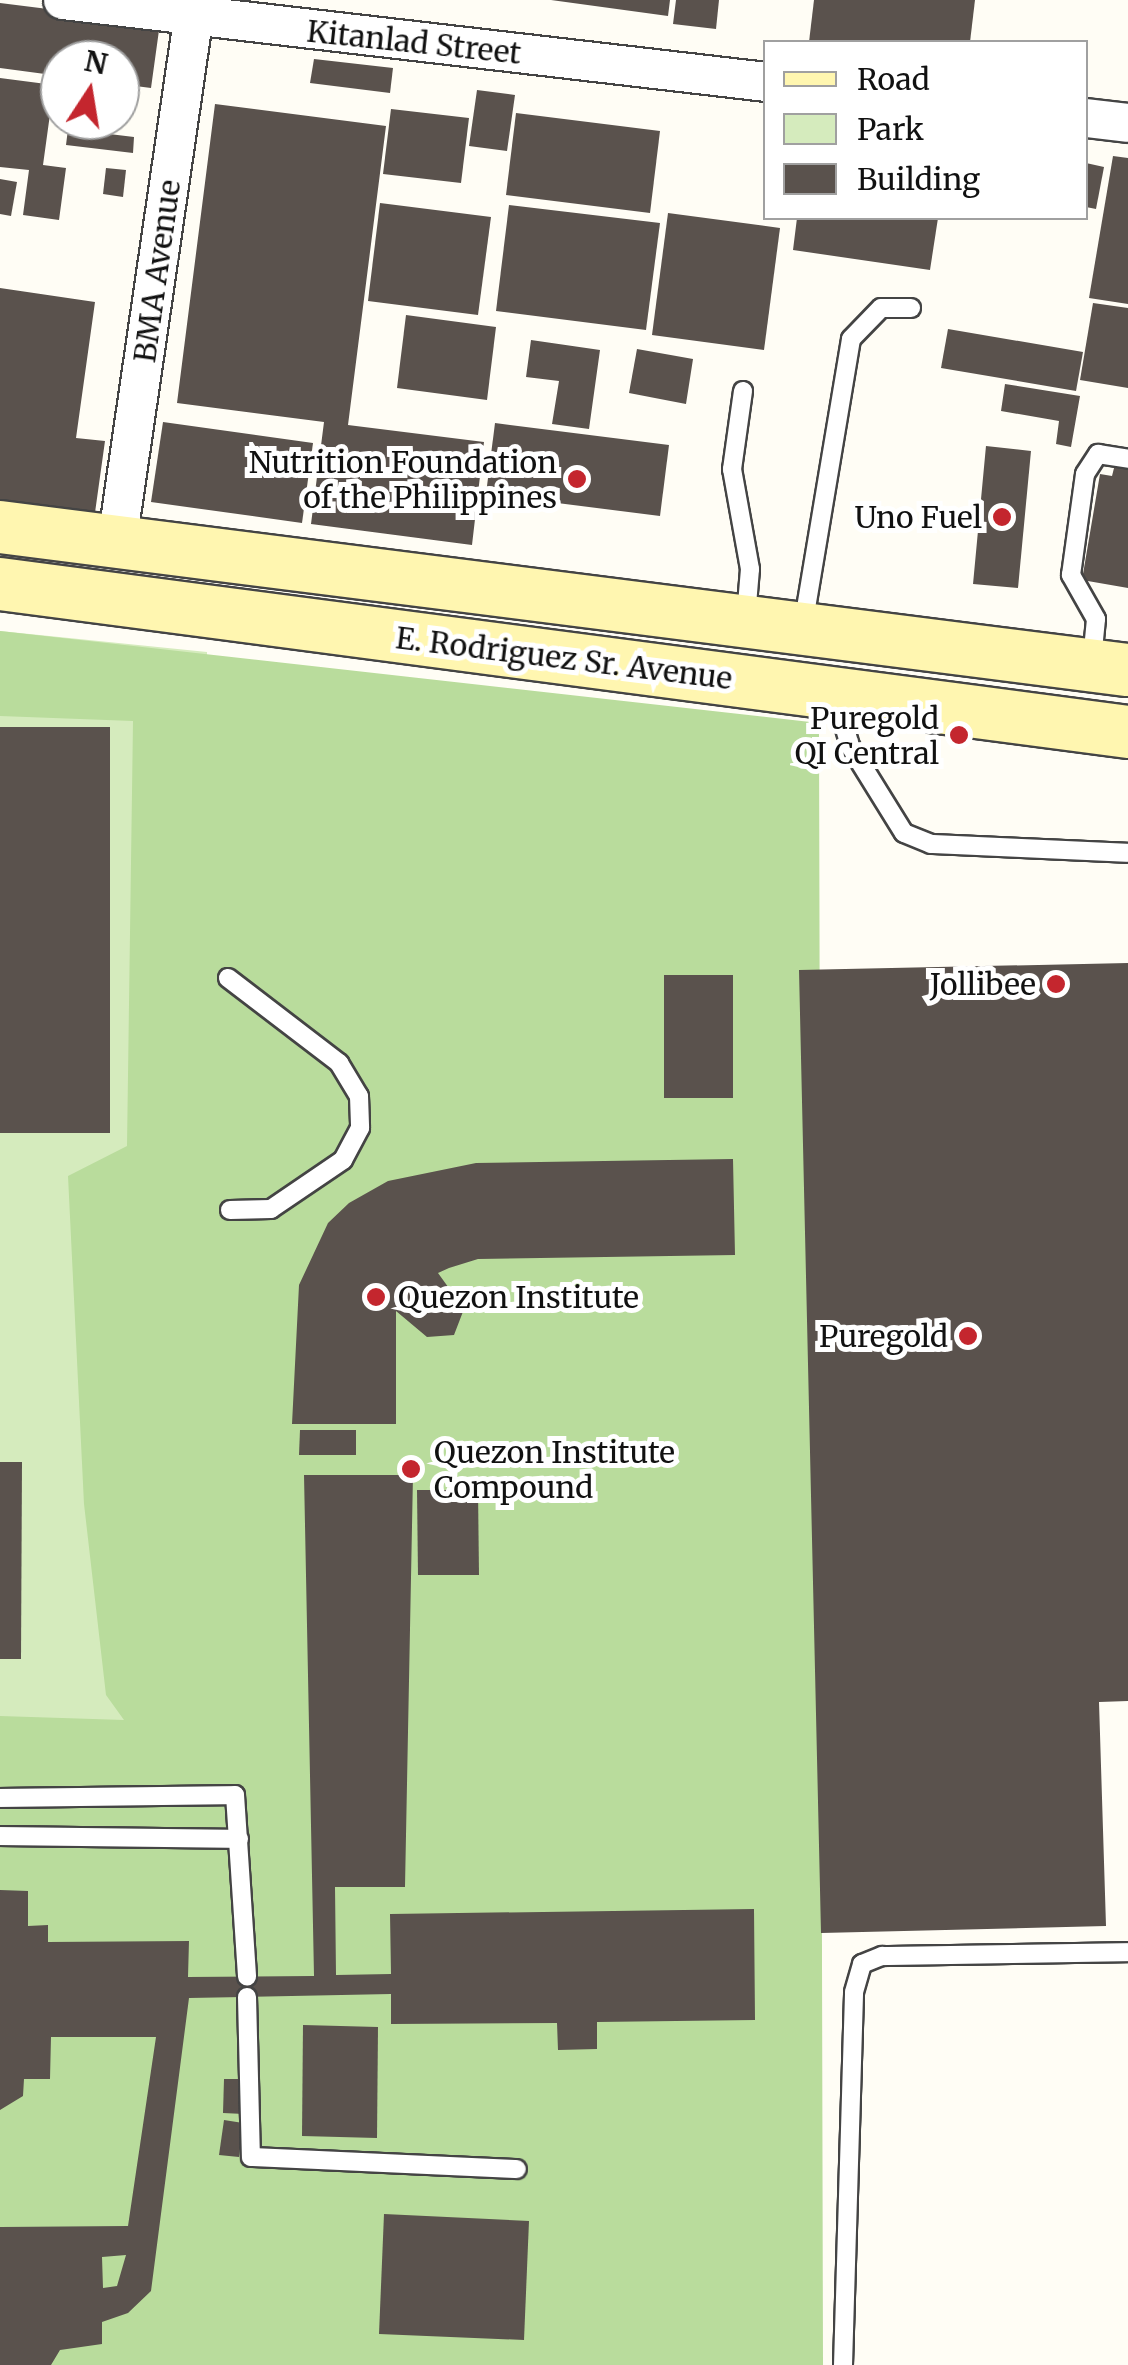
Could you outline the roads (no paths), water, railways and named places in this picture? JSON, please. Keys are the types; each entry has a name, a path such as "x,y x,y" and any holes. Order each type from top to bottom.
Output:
{"main road":[{"name":"E. Rodriguez Sr. Avenue","path":"0,527 1118,665"},
{"name":"E. Rodriguez Sr. Avenue","path":"0,584 1128,732"}],"street":[{"name":"Kitanlad Street","path":"63,0 195,9 763,82"},
{"name":"BMA Avenue","path":"118,542 195,9"},
{"path":"1088,118 1128,123"}],"lane":[{"path":"803,626 850,340 881,308 911,308"},
{"path":"743,391 732,469 750,569 745,619"},
{"path":"1118,665 1071,575 1085,474 1098,454 1128,459"},
{"path":"836,694 850,746 904,833 931,844 1128,853"},
{"path":"228,978 339,1063 360,1096 360,1128 344,1160 271,1209 230,1210"},
{"path":"0,1798 235,1795 247,1976"},
{"path":"0,1836 239,1839"},
{"path":"843,2365 854,1992 862,1964 882,1956 1128,1952"},
{"path":"247,1997 251,2158 517,2170"}],"place":[{"name":"Nutrition Foundation of the Philippines","path":"577,479"},
{"name":"Uno Fuel","path":"1002,517"},
{"name":"Puregold QI Central","path":"959,735"},
{"name":"Jollibee","path":"1056,984"},
{"name":"Quezon Institute","path":"376,1297"},
{"name":"Puregold","path":"968,1336"},
{"name":"Quezon Institute Compound","path":"411,1469"}]}
